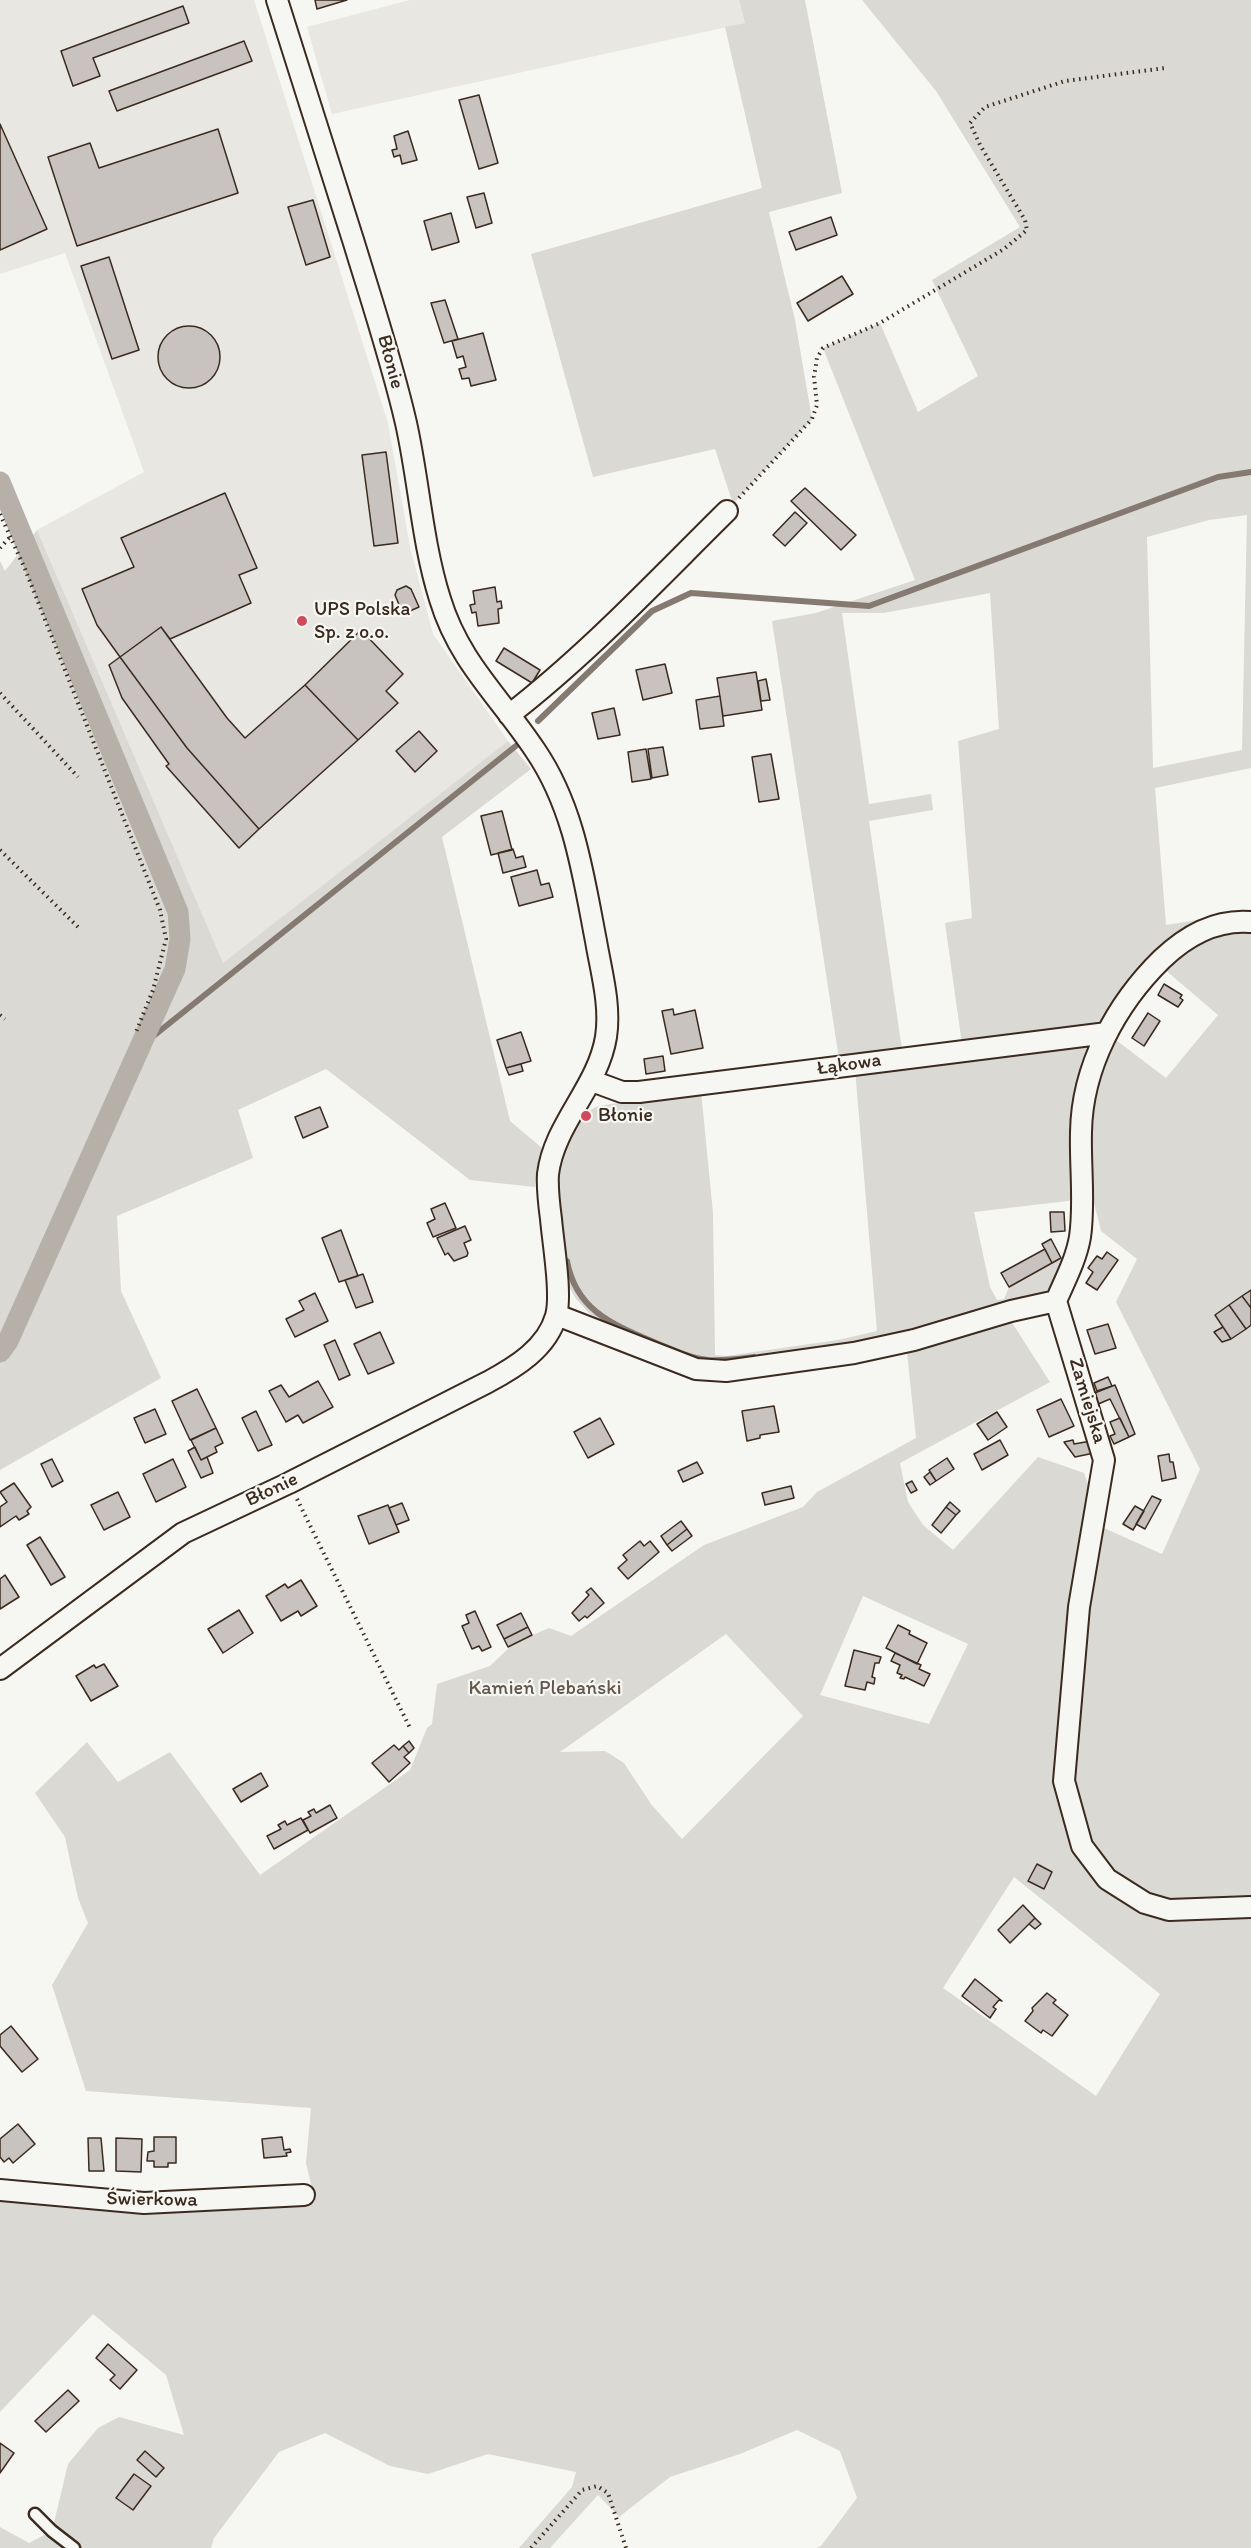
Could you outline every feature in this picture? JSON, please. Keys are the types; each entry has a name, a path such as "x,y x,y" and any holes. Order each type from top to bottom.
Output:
{"street":[{"name":"Błonie","path":"0,1669 183,1533 513,1368 540,1345 557,1315 548,1176 557,1142 592,1082 606,1036 605,990 578,846 552,776 509,715 468,663 450,630 439,597 406,423 383,337 278,0"},
{"path":"509,715 542,689 604,632 727,511"},
{"path":"557,1315 696,1369 726,1371 854,1353 914,1340 1011,1311 1056,1301 1069,1275 1080,1238 1081,1128 1091,1077 1107,1033 1131,993 1148,973 1181,943 1210,926 1225,922 1251,922"},
{"name":"Łąkowa","path":"592,1082 622,1092 639,1092 1107,1033"},
{"name":"Zamiejska","path":"1056,1301 1104,1460 1079,1607 1064,1781 1082,1846 1107,1879 1145,1903 1169,1910 1251,1907"},
{"name":"Świerkowa","path":"0,2190 144,2203 304,2195"}],"lane":[{"path":"35,2514 74,2548"}],"path":[{"path":"727,511 812,419 817,405 814,377 817,358 823,348 880,323 1004,249 1027,230 1025,220 980,145 970,123 985,107 1065,81 1165,68"},
{"path":"0,514 25,569 160,910 166,939 153,990 136,1032"},
{"path":"0,548 10,537"},
{"path":"0,693 78,777"},
{"path":"0,850 79,928"},
{"path":"0,1015 5,1019"},
{"path":"289,1482 411,1730"},
{"path":"531,2548 582,2490 597,2486 608,2493 626,2548"}],"shaded area":[{"path":"0,0 254,0 388,423 410,547 433,634 508,741 223,964 37,530 144,472 65,253 0,274"},
{"path":"410,0 739,0 745,23 332,114 307,27"}],"green space":[{"path":"739,0 805,0 842,193 769,212 795,320 812,419 733,504 715,449 593,477 531,254 762,188 725,27 745,23"},
{"name":"Kamień Plebański","path":"862,0 1251,0 1251,768 1155,788 1166,925 1216,917 1251,916 1251,2548 816,2548 821,2546 857,2498 840,2451 797,2430 740,2454 670,2477 619,2517 598,2495 550,2548 519,2548 572,2487 576,2472 488,2454 428,2474 390,2466 325,2433 279,2452 214,2538 211,2548 0,2548 0,2527 29,2543 52,2531 68,2464 98,2428 119,2417 184,2435 166,2375 93,2314 0,2412 0,2199 131,2214 219,2206 311,2203 312,2188 306,2163 311,2108 86,2091 52,1985 88,1923 78,1898 65,1837 35,1793 87,1742 118,1782 170,1752 260,1875 410,1770 427,1728 432,1724 437,1684 490,1666 514,1643 549,1628 571,1636 704,1545 803,1507 817,1492 916,1438 907,1352 1011,1321 1050,1382 900,1463 908,1502 923,1525 953,1550 1038,1457 1084,1473 1104,1528 1162,1554 1200,1469 1116,1302 1137,1259 1101,1231 1093,1199 1088,1199 1086,1121 1112,1037 1166,1078 1218,1015 1163,968 1102,1025 1003,1034 962,1044 945,923 972,918 958,741 999,729 990,593 884,613 842,613 869,804 931,794 933,810 869,821 902,1050 839,1059 772,621 816,613 915,580 823,348 880,323 918,412 978,376 932,280 1020,227 936,91","holes":["1247,515 1242,750 1153,768 1147,537 1209,520","863,1596 968,1644 929,1724 820,1695","726,1634 803,1716 682,1839 651,1804 624,1763 605,1751 560,1752","1014,1877 1160,1994 1096,2096 943,1988"]},
{"path":"37,530 223,963 508,741 531,769 442,837 510,1121 542,1148 535,1187 470,1180 326,1069 238,1110 253,1158 117,1216 121,1291 161,1378 0,1470 0,561 5,571"},
{"path":"1098,1039 1076,1200 974,1212 990,1287 997,1300 1004,1299 1009,1287 1061,1258 1068,1259 1055,1284 1038,1297 933,1330 753,1363 692,1360 608,1325 590,1314 576,1299 567,1283 555,1195 557,1167 574,1123 583,1114 598,1106 701,1091 713,1213 715,1355 726,1356 838,1340 877,1331 855,1069"}],"building":[{"path":"315,0 347,0 317,9"},
{"path":"183,6 189,23 93,58 100,76 73,86 61,51"},
{"path":"244,41 252,61 117,111 109,91"},
{"path":"479,95 498,163 479,169 459,100"},
{"path":"0,124 47,229 0,250"},
{"path":"218,129 238,193 77,246 48,157 90,143 99,168"},
{"path":"408,131 417,160 402,164 400,155 394,157 392,150 397,149 394,136"},
{"path":"484,193 492,223 476,228 467,197"},
{"path":"313,200 330,257 306,265 288,207"},
{"path":"451,213 459,242 432,250 424,221"},
{"path":"831,217 837,235 796,250 789,232"},
{"path":"109,257 139,350 112,359 81,266"},
{"path":"842,276 853,294 808,321 797,303"},
{"path":"445,300 458,339 444,343 431,303"},
{"path":"183,326 195,326 211,335 218,345 220,357 218,369 211,379 195,388 183,388 172,383 163,374 158,363 158,351 163,340 172,331"},
{"path":"483,333 496,380 471,386 469,378 462,379 459,369 466,367 463,356 457,358 452,341"},
{"path":"386,452 398,543 374,546 362,455"},
{"path":"805,488 856,535 841,550 791,501"},
{"path":"225,493 257,568 239,575 251,603 170,639 161,627 120,657 97,625 82,589 134,567 121,538"},
{"path":"795,512 807,523 785,546 773,535"},
{"path":"406,586 411,589 419,607 403,614 395,595 397,590"},
{"path":"495,587 497,602 501,601 502,608 498,609 499,623 478,626 476,612 472,613 470,605 475,604 473,591"},
{"path":"161,627 227,718 245,738 305,685 358,740 259,829 187,748 120,657"},
{"path":"361,630 403,674 386,691 398,703 358,740 305,685"},
{"path":"504,648 540,670 532,683 496,661"},
{"path":"120,657 187,748 259,829 239,848 166,766 169,764 122,698 109,665"},
{"path":"665,664 672,693 643,700 636,670"},
{"path":"756,672 762,710 723,716 717,678"},
{"path":"766,679 770,700 761,701 758,681"},
{"path":"720,696 724,726 700,729 696,700"},
{"path":"614,708 620,735 598,739 592,713"},
{"path":"419,731 437,751 415,772 396,751"},
{"path":"663,747 668,775 652,778 648,749"},
{"path":"646,749 651,779 632,782 628,752"},
{"path":"771,754 779,799 759,802 752,757"},
{"path":"502,811 512,850 491,855 481,816"},
{"path":"513,849 516,858 523,856 526,867 503,873 498,853"},
{"path":"537,870 541,885 549,883 553,897 519,906 511,877"},
{"path":"1164,984 1182,995 1180,998 1183,1000 1178,1007 1158,995"},
{"path":"673,1009 674,1015 695,1010 703,1048 671,1054 662,1011"},
{"path":"1148,1013 1160,1021 1144,1046 1132,1038"},
{"path":"521,1032 531,1061 506,1068 497,1040"},
{"path":"663,1056 665,1071 646,1074 644,1059"},
{"path":"521,1064 523,1071 509,1075 506,1068"},
{"path":"320,1107 328,1127 303,1138 295,1117"},
{"path":"445,1203 456,1228 433,1237 427,1223 435,1219 431,1209"},
{"path":"1050,1212 1064,1212 1065,1231 1051,1232"},
{"path":"465,1226 471,1240 464,1243 468,1253 467,1256 454,1261 448,1253 445,1255 437,1238"},
{"path":"341,1230 358,1276 339,1282 322,1238"},
{"path":"1051,1239 1061,1258 1052,1263 1042,1244"},
{"path":"1045,1249 1052,1263 1009,1287 1001,1273"},
{"path":"1107,1252 1118,1260 1097,1290 1086,1283 1093,1272 1088,1268 1097,1256 1102,1259"},
{"path":"363,1274 373,1302 356,1308 345,1280"},
{"path":"1251,1290 1251,1308 1242,1296"},
{"path":"315,1293 328,1321 295,1337 286,1319 304,1310 299,1301"},
{"path":"1242,1296 1251,1308 1251,1325 1246,1329 1229,1305"},
{"path":"1229,1305 1246,1329 1231,1339 1215,1315"},
{"path":"1108,1324 1116,1348 1095,1354 1087,1330"},
{"path":"1223,1327 1231,1339 1222,1342 1214,1332"},
{"path":"380,1332 394,1363 368,1374 354,1344"},
{"path":"335,1340 350,1375 339,1380 324,1345"},
{"path":"1108,1377 1112,1386 1097,1391 1094,1383"},
{"path":"318,1381 333,1407 303,1423 298,1415 286,1422 269,1391 281,1385 289,1397"},
{"path":"1115,1385 1135,1434 1129,1437 1110,1399 1096,1405 1092,1394"},
{"path":"197,1389 216,1428 190,1440 172,1401"},
{"path":"1061,1399 1074,1426 1049,1437 1037,1410"},
{"path":"774,1406 779,1432 760,1435 760,1438 747,1441 742,1411"},
{"path":"155,1409 166,1434 145,1443 134,1418"},
{"path":"256,1411 272,1445 258,1451 242,1418"},
{"path":"997,1412 1007,1427 988,1440 977,1424"},
{"path":"600,1418 614,1444 588,1458 574,1432"},
{"path":"1120,1418 1129,1437 1114,1444 1110,1436 1115,1434 1110,1422"},
{"path":"216,1428 223,1443 215,1447 217,1452 201,1460 191,1440"},
{"path":"1000,1440 1008,1455 982,1470 974,1454"},
{"path":"1073,1440 1074,1444 1091,1441 1094,1453 1075,1457 1064,1442"},
{"path":"195,1447 201,1460 207,1457 213,1473 201,1478 188,1451"},
{"path":"1169,1454 1176,1478 1162,1481 1158,1456"},
{"path":"947,1458 954,1469 936,1481 929,1470"},
{"path":"52,1459 63,1481 52,1487 41,1464"},
{"path":"173,1459 186,1487 156,1502 143,1474"},
{"path":"697,1462 703,1473 683,1482 678,1471"},
{"path":"930,1472 936,1481 930,1485 924,1477"},
{"path":"912,1481 917,1490 911,1493 906,1484"},
{"path":"14,1483 31,1507 27,1511 29,1514 19,1520 16,1516 0,1527 0,1507 7,1502 0,1492"},
{"path":"791,1486 794,1498 765,1505 762,1493"},
{"path":"118,1492 130,1517 104,1530 91,1505"},
{"path":"1152,1496 1161,1500 1145,1529 1136,1524"},
{"path":"950,1502 960,1511 956,1515 946,1507"},
{"path":"402,1503 409,1520 396,1525 389,1508"},
{"path":"388,1505 399,1532 369,1544 358,1516"},
{"path":"1135,1506 1144,1511 1133,1530 1123,1524"},
{"path":"946,1507 956,1515 941,1533 932,1525"},
{"path":"681,1521 687,1529 667,1545 661,1536"},
{"path":"687,1529 692,1536 672,1551 667,1545"},
{"path":"40,1537 65,1577 51,1585 27,1545"},
{"path":"640,1541 644,1546 650,1541 659,1552 628,1579 618,1568 627,1560 623,1555"},
{"path":"5,1575 19,1597 0,1609 0,1579"},
{"path":"301,1580 317,1606 301,1616 298,1611 281,1621 266,1596 285,1584 288,1588"},
{"path":"591,1588 604,1603 587,1618 585,1616 579,1621 572,1613 589,1595 586,1592"},
{"path":"239,1610 253,1633 223,1653 208,1629"},
{"path":"475,1611 491,1647 482,1651 479,1646 472,1649 462,1626 469,1623 466,1615"},
{"path":"521,1613 528,1627 504,1639 497,1625"},
{"path":"898,1625 910,1631 909,1634 927,1643 917,1664 886,1648"},
{"path":"528,1627 532,1635 508,1647 504,1639"},
{"path":"854,1650 881,1657 879,1663 875,1663 872,1677 875,1678 874,1684 867,1682 865,1690 845,1686"},
{"path":"895,1653 921,1665 919,1669 930,1674 924,1686 905,1677 900,1678 902,1675 897,1673 900,1665 891,1661"},
{"path":"104,1664 118,1686 91,1701 76,1676 94,1665 96,1668"},
{"path":"409,1741 414,1748 409,1753 403,1746"},
{"path":"394,1745 399,1750 403,1746 409,1753 404,1757 410,1763 389,1782 372,1763"},
{"path":"261,1773 268,1786 241,1802 233,1789"},
{"path":"330,1805 337,1818 310,1833 303,1820 311,1816 308,1812 314,1809 316,1813"},
{"path":"301,1818 308,1830 274,1849 267,1836 281,1829 278,1825 285,1821 287,1825"},
{"path":"1037,1864 1052,1872 1044,1889 1028,1881"},
{"path":"1023,1905 1035,1918 1010,1943 998,1930"},
{"path":"1035,1918 1041,1924 1035,1929 1029,1924"},
{"path":"975,1979 1002,2001 999,2000 993,2007 996,2009 990,2018 962,1996"},
{"path":"1047,1993 1056,2000 1053,2003 1068,2015 1052,2036 1043,2030 1041,2033 1025,2021 1033,2011 1032,2008"},
{"path":"11,2026 38,2059 22,2072 0,2046 0,2035"},
{"path":"18,2124 35,2144 13,2163 9,2158 4,2162 0,2157 0,2139"},
{"path":"154,2137 176,2137 176,2163 168,2163 168,2167 154,2167 154,2161 147,2161 148,2152 154,2151"},
{"path":"282,2137 284,2150 290,2149 291,2152 286,2153 287,2156 264,2158 262,2139"},
{"path":"88,2138 101,2138 104,2171 89,2171"},
{"path":"116,2138 142,2139 141,2172 116,2171"},
{"path":"108,2344 137,2370 120,2389 110,2380 115,2375 96,2358"},
{"path":"68,2390 79,2401 46,2432 35,2421"},
{"path":"0,2443 14,2453 0,2473"},
{"path":"145,2451 164,2468 156,2477 137,2460"},
{"path":"134,2474 151,2486 133,2510 116,2498"}],"waterway":[{"path":"538,721 652,611 691,593 869,606 1218,477 1251,472"},
{"path":"0,482 178,912 180,939 175,969 8,1341 0,1352"},
{"path":"141,1046 517,745"},
{"path":"567,1261 572,1278 588,1304 599,1314 626,1330 675,1351 701,1359 731,1360 754,1357"}],"place":[{"name":"UPS Polska Sp. z o.o.","path":"302,621"},
{"name":"Błonie","path":"586,1116"}]}
